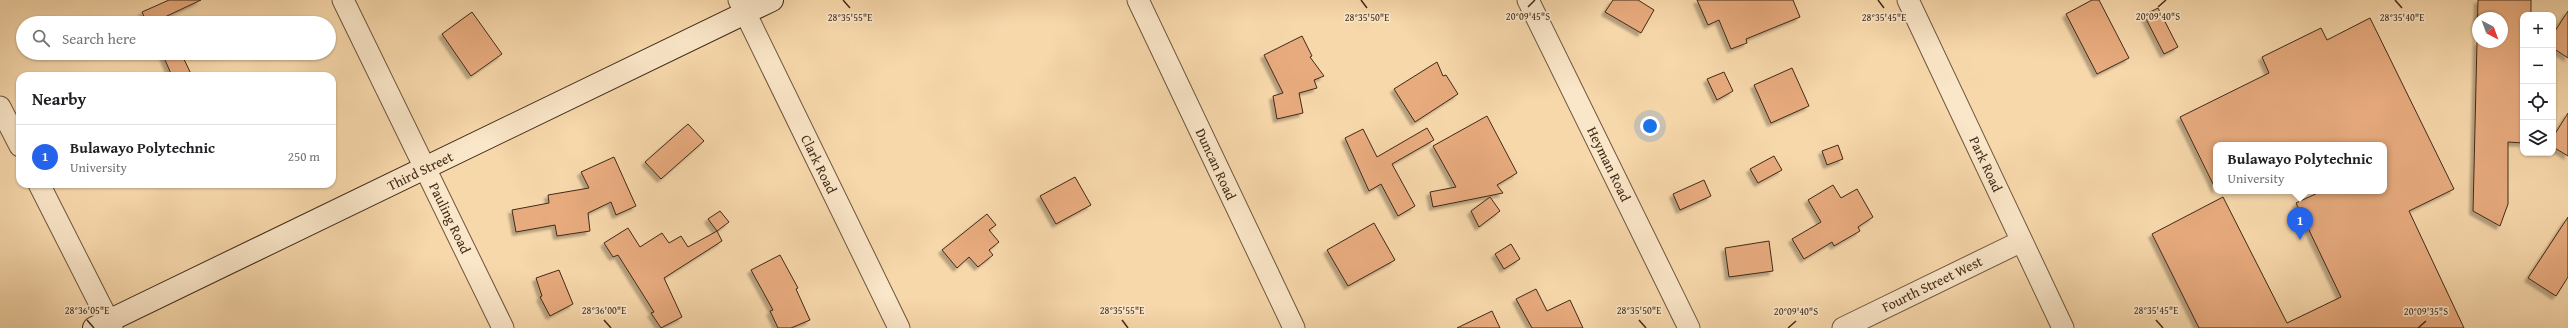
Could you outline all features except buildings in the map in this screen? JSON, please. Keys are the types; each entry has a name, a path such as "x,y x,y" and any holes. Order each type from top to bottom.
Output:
{"main road":[{"name":"Third Street","path":"105,326 426,168 742,6 772,0"}],"street":[{"name":"Pauling Road","path":"344,0 503,328"},
{"name":"Duncan Road","path":"1138,0 1294,328"},
{"name":"Heyman Road","path":"1528,0 1689,328"},
{"name":"Park Road","path":"1908,0 2063,328"},
{"name":"Clark Road","path":"742,6 899,328"},
{"path":"0,107 16,138"},
{"path":"41,188 105,326"},
{"name":"Fourth Street West","path":"1843,328 2022,241"}],"place":[{"name":"Bulawayo Polytechnic","path":"2300,240"}]}
